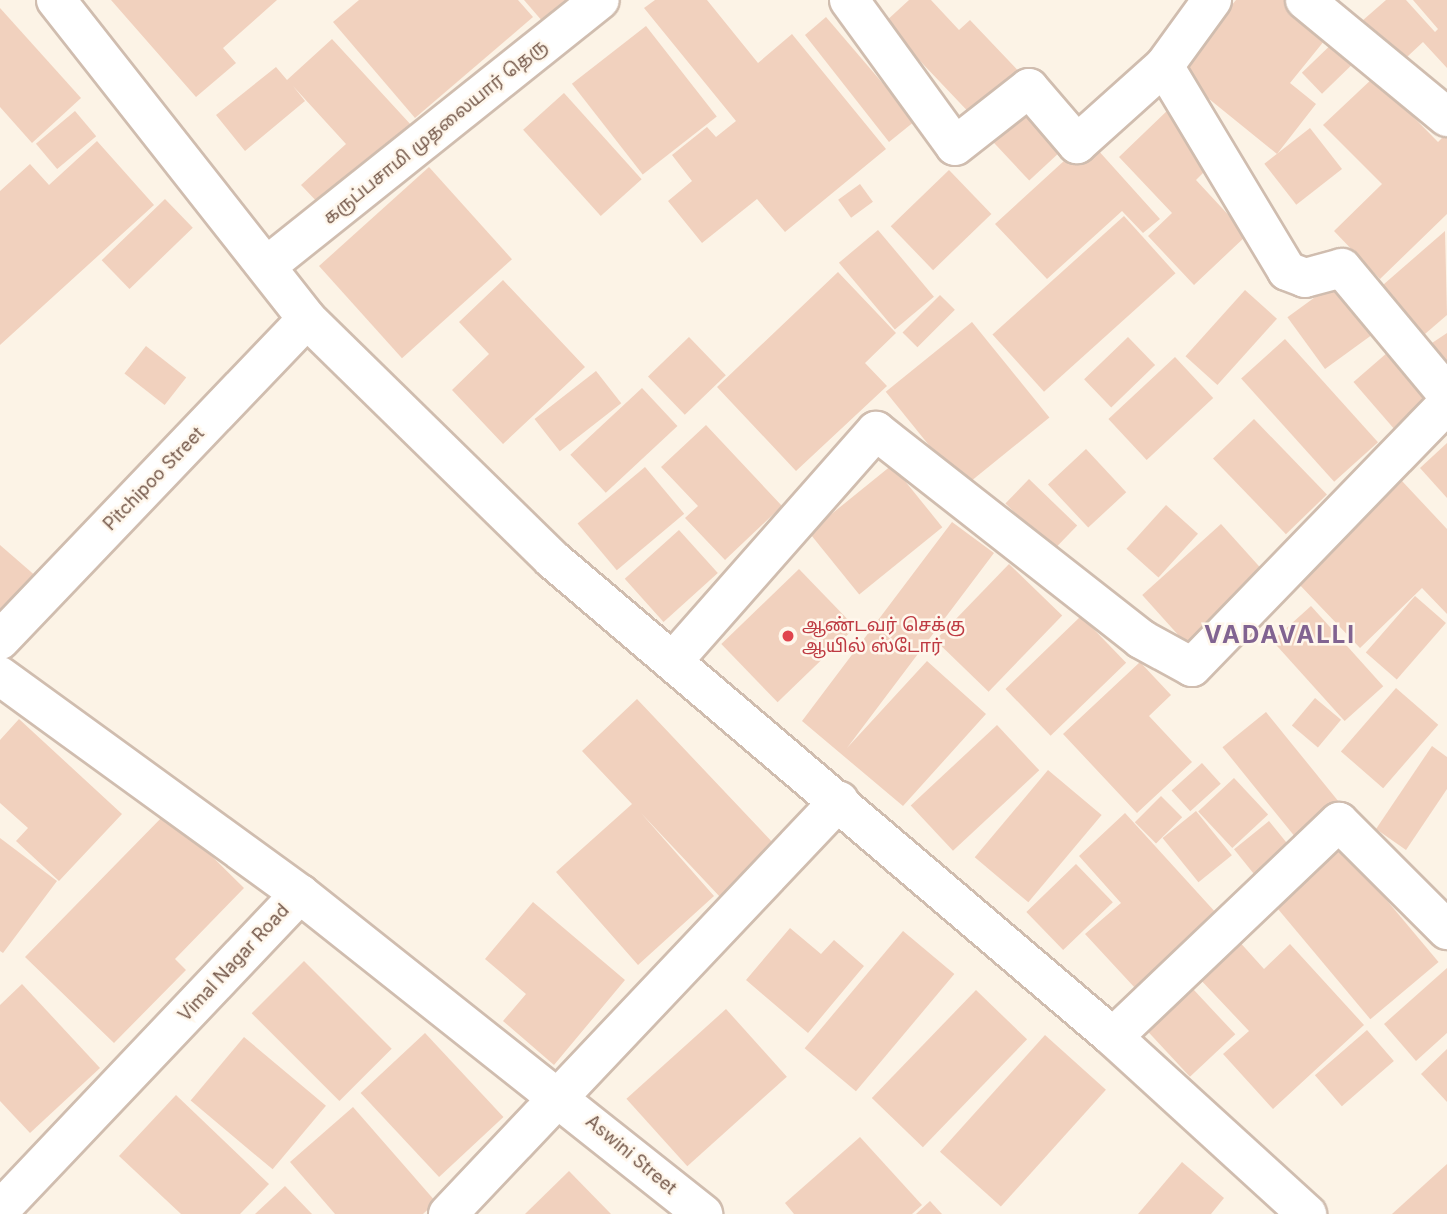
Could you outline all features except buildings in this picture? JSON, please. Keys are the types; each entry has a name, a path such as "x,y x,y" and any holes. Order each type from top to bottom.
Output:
{"street":[{"path":"56,0 269,264 307,319 552,559 1113,1037 1307,1214"},
{"name":"கருப்பசாமி முதலையார் தெரு","path":"269,264 600,0"},
{"path":"849,0 955,146 1029,88 1077,144 1164,66 1212,0"},
{"path":"1305,0 1447,117"},
{"path":"1164,66 1287,271 1305,278 1342,268 1447,394"},
{"name":"Pitchipoo Street","path":"0,640 307,319"},
{"path":"673,661 876,431 1141,639 1192,667 1447,404"},
{"path":"0,676 300,894"},
{"path":"448,1214 839,801"},
{"path":"1113,1037 1339,822 1447,930"},
{"name":"Vimal Nagar Road","path":"0,1210 300,894 559,1096"},
{"name":"Aswini Street","path":"559,1096 702,1214"}],"place":[{"name":"ஆண்டவர் செக்கு ஆயில் ஸ்டோர்","path":"788,636"}],"district":[{"name":"VADAVALLI","path":"1280,635"}]}
